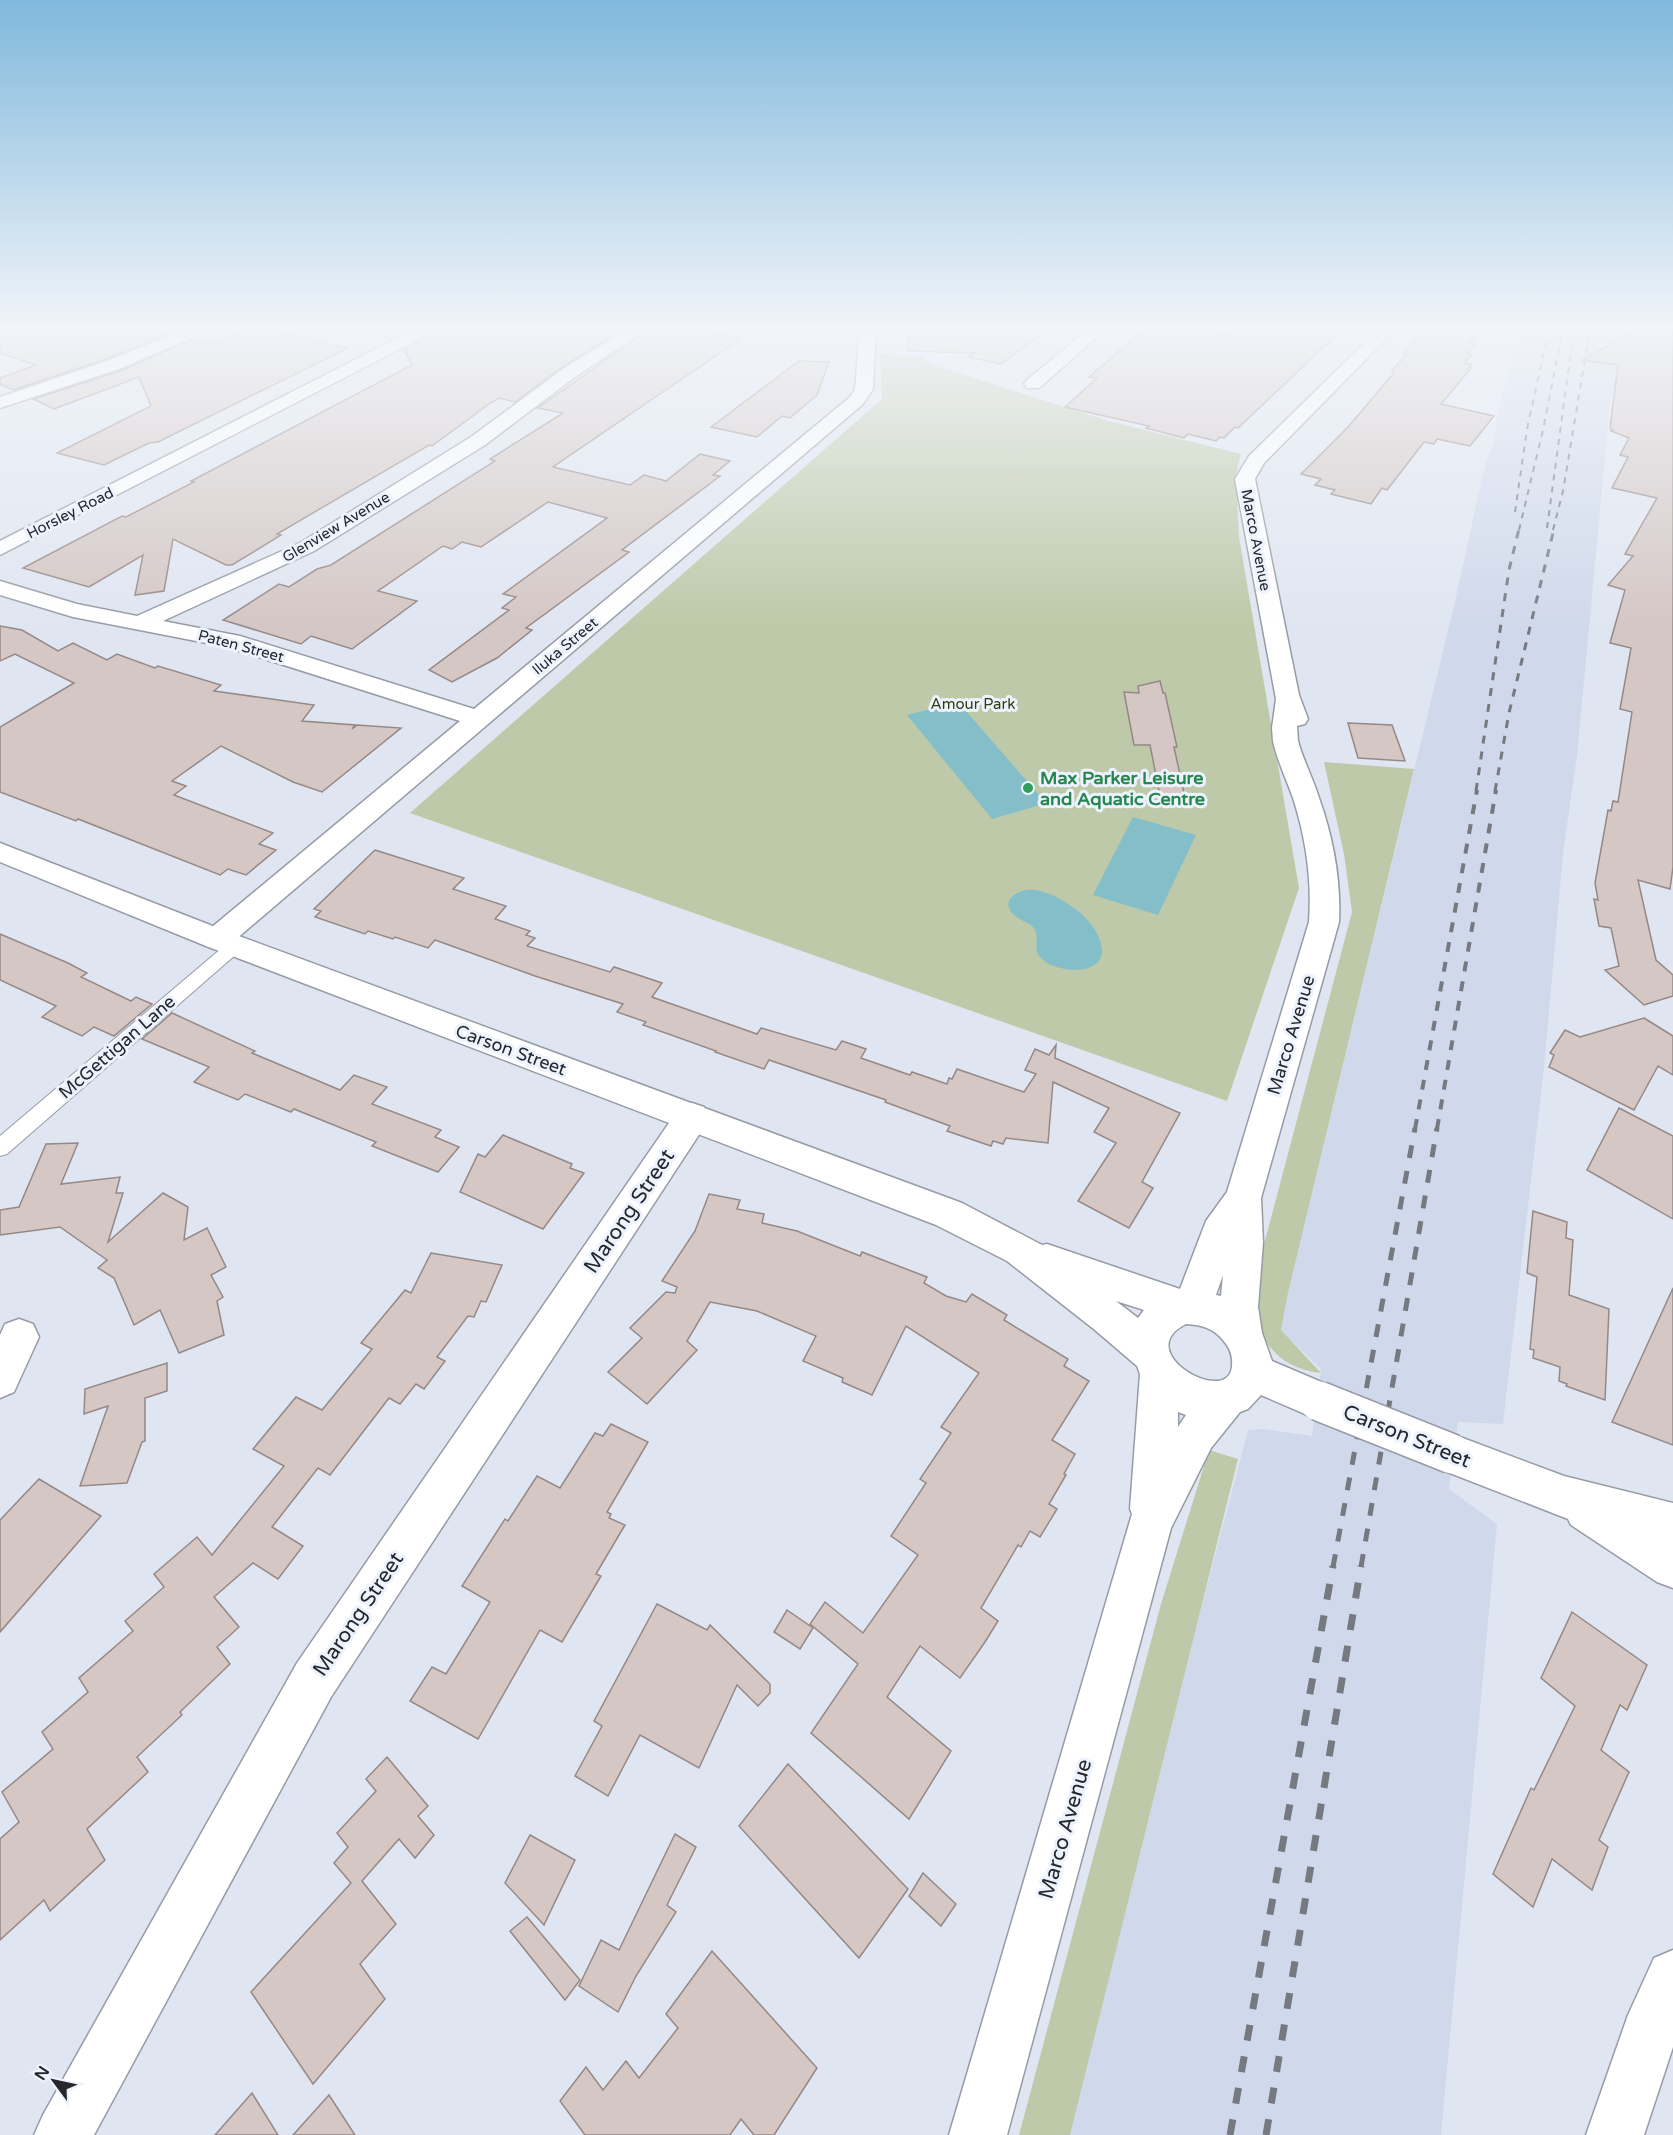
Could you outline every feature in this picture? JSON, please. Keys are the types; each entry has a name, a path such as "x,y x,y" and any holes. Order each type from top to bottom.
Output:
{"street":[{"name":"Horsley Road","path":"0,549 234,429"},
{"name":"Glenview Avenue","path":"140,623 307,547 495,429"},
{"name":"Iluka Street","path":"226,943 479,718 822,429"},
{"name":"Marco Avenue","path":"1243,1334 1239,1307 1244,1242 1243,1198 1324,922 1326,908 1324,873 1307,800 1287,746 1284,731 1288,699 1249,502 1246,475 1256,460 1288,429"},
{"name":"Paten Street","path":"0,588 61,607 245,645 479,718"},
{"name":"Carson Street","path":"0,852 226,943 917,1201 974,1226 1020,1250 1188,1307"},
{"name":"Marong Street","path":"63,2135 314,1680 692,1117"},
{"name":"Marco Avenue","path":"1188,1307 1219,1233 1243,1198"},
{"name":"Carson Street","path":"1020,1250 1109,1318 1155,1364"},
{"path":"1188,1307 1218,1313 1227,1318 1243,1334 1252,1353 1238,1385 1203,1400 1179,1391 1155,1364 1149,1342 1156,1323 1163,1316 1188,1307"},
{"path":"0,1379 20,1336"},
{"name":"Marco Avenue","path":"1151,1522 1155,1364"},
{"name":"Marco Avenue","path":"978,2135 1151,1522 1196,1434 1238,1385"},
{"name":"Carson Street","path":"1238,1385 1319,1401 1564,1497 1673,1525"},
{"name":"Carson Street","path":"1564,1497 1673,1566"},
{"path":"1616,2135 1656,2015 1673,1977"}],"lane":[{"name":"McGettigan Lane","path":"0,1148 226,943"}],"shaded area":[{"path":"1496,429 1608,429 1577,755 1563,854 1544,1068 1503,1424 1458,1422 1449,1489 1497,1524 1441,2135 1070,2135 1177,1700 1248,1430 1264,1429 1312,1436 1321,1369 1281,1331 1288,1293 1456,597 1482,478 1494,443"}],"green space":[{"name":"Amour Park","path":"848,429 1140,429 1241,454 1236,473 1239,537 1299,888 1227,1101 410,813"},
{"path":"1324,762 1414,769 1281,1330 1321,1373 1293,1365 1273,1350 1259,1328 1249,1301 1352,912 1344,854"},
{"path":"1209,1450 1238,1459 1070,2135 1019,2135 1161,1604"}],"water":[{"path":"958,702 1040,796 1044,795 1050,802 992,819 907,715"},
{"path":"1133,817 1196,835 1158,915 1093,895"},
{"path":"1026,890 1049,894 1062,900 1086,918 1100,940 1102,952 1099,960 1093,966 1085,969 1064,969 1040,957 1035,930 1010,911 1010,899"}],"building":[{"path":"106,429 185,429 104,465 57,453"},
{"path":"291,429 456,429 432,446 429,445 277,534 281,535 232,565 226,565 173,539 164,591 135,595 143,555 89,587 23,568 122,516 126,517 194,482 191,481"},
{"path":"538,429 609,429 553,467 630,485 644,475 666,481 700,454 730,461 713,475 720,476 622,550 629,552 526,628 532,630 497,658 452,682 429,670 509,610 502,608 516,597 503,594 607,518 548,502 481,547 462,542 452,549 443,546 378,591 417,601 352,649 311,636 301,644 223,620 279,584 289,587 317,569 331,565 495,461 490,459"},
{"path":"719,429 767,429 757,437"},
{"path":"1148,429 1233,429 1224,438 1220,437 1216,441 1188,434 1184,438"},
{"path":"1346,429 1484,429 1470,446 1437,439 1434,444 1424,442 1387,490 1382,488 1371,504 1331,494 1335,490 1315,485 1321,479 1301,474"},
{"path":"1611,429 1673,429 1673,867 1670,889 1638,880 1656,960 1673,975 1673,996 1644,1005 1605,970 1619,966 1611,928 1599,926 1594,899 1598,900 1595,883 1608,810 1611,811 1613,801 1618,802 1632,712 1620,709 1631,648 1610,643 1625,590 1608,585 1633,556 1625,554 1657,498 1612,488 1628,457 1620,455 1629,438 1611,431 1613,430"},
{"path":"0,626 22,630 58,651 73,643 107,660 117,654 155,668 158,666 221,685 214,691 314,705 302,721 355,725 352,729 357,725 401,728 322,792 293,782 221,746 172,781 186,786 174,795 273,833 259,844 276,850 246,875 228,869 220,875 78,819 76,821 0,792 0,727 74,683 15,654 0,661"},
{"path":"1160,681 1163,693 1165,693 1177,747 1174,747 1187,807 1162,806 1150,745 1134,745 1124,692 1139,693 1138,686"},
{"path":"1348,723 1392,725 1405,761 1358,758"},
{"path":"375,850 464,878 453,889 506,906 495,919 530,931 526,935 535,938 527,946 610,972 614,967 662,983 652,997 757,1034 761,1028 836,1050 842,1041 866,1049 861,1058 910,1075 912,1072 947,1084 957,1069 1024,1092 1036,1074 1025,1070 1035,1049 1049,1055 1056,1045 1055,1058 1180,1113 1142,1182 1153,1188 1129,1228 1078,1201 1116,1143 1094,1132 1109,1108 1053,1082 1048,1143 1006,1138 1003,1144 993,1141 991,1146 947,1131 950,1126 885,1102 886,1100 769,1060 764,1069 715,1052 643,1025 646,1022 617,1012 623,1004 535,976 435,940 428,948 368,931 365,934 315,917 321,911 314,909"},
{"path":"0,934 68,963 87,973 81,977 131,1001 136,997 152,1004 114,1036 94,1027 82,1036 42,1017 56,1006 0,980"},
{"path":"172,1013 255,1051 252,1053 340,1090 354,1075 387,1087 372,1104 441,1130 435,1137 459,1147 438,1172 372,1146 376,1142 294,1109 291,1112 245,1094 238,1100 194,1082 209,1067 142,1039"},
{"path":"1644,1018 1673,1036 1673,1075 1658,1066 1634,1110 1549,1067 1554,1055 1550,1053 1565,1030 1580,1037"},
{"path":"1619,1108 1673,1136 1673,1219 1587,1170"},
{"path":"503,1135 572,1164 570,1168 584,1173 543,1229 460,1192 478,1154 485,1157"},
{"path":"78,1143 61,1184 120,1177 116,1193 123,1193 108,1242 163,1193 188,1207 184,1240 207,1228 226,1267 211,1275 223,1297 217,1301 224,1335 179,1353 160,1310 134,1325 114,1278 98,1268 107,1260 60,1227 0,1235 0,1210 19,1207 46,1144"},
{"path":"709,1194 740,1200 737,1209 764,1214 762,1223 797,1231 860,1256 862,1252 927,1277 924,1283 946,1296 966,1302 972,1294 1007,1315 1004,1320 1068,1359 1064,1366 1089,1381 1052,1440 1075,1454 1049,1504 1057,1509 1040,1537 1030,1531 1021,1547 1018,1545 981,1608 998,1621 985,1642 960,1678 920,1646 887,1697 951,1751 909,1819 811,1733 858,1664 810,1624 825,1602 863,1633 918,1555 891,1536 926,1483 920,1479 951,1433 941,1427 979,1373 906,1326 872,1395 842,1382 843,1378 803,1361 816,1336 757,1311 710,1302 687,1341 697,1350 647,1404 608,1372 642,1338 630,1328 666,1292 675,1293 677,1287 662,1281 695,1231"},
{"path":"1533,1211 1567,1222 1566,1238 1573,1240 1569,1295 1609,1309 1605,1400 1566,1386 1567,1384 1559,1381 1560,1367 1533,1358 1534,1350 1530,1349 1537,1277 1527,1273"},
{"path":"431,1253 502,1265 486,1302 481,1301 474,1317 468,1316 437,1357 445,1361 424,1389 416,1384 400,1404 389,1398 330,1475 318,1468 272,1527 303,1546 278,1579 253,1563 214,1597 239,1627 217,1647 230,1664 180,1712 182,1715 137,1757 148,1772 87,1829 105,1860 50,1911 44,1900 0,1940 0,1839 19,1822 2,1792 53,1749 42,1732 88,1692 79,1678 133,1631 125,1621 164,1587 154,1574 197,1537 212,1555 284,1466 253,1449 296,1397 322,1410 372,1349 361,1343 405,1290 411,1293"},
{"path":"1673,1288 1673,1445 1612,1422"},
{"path":"167,1363 167,1391 145,1398 145,1441 142,1442 127,1483 80,1486 108,1406 84,1414 85,1389"},
{"path":"611,1424 648,1442 607,1512 611,1514 609,1518 625,1525 596,1574 601,1576 562,1642 540,1630 478,1739 410,1701 432,1667 446,1674 490,1602 462,1586 505,1519 508,1521 537,1476 560,1488 595,1433 603,1436"},
{"path":"39,1479 101,1516 0,1632 0,1520"},
{"path":"657,1604 707,1630 710,1625 770,1684 770,1693 758,1706 737,1685 699,1768 640,1735 608,1796 575,1776 602,1726 594,1721"},
{"path":"787,1610 813,1628 800,1649 774,1632"},
{"path":"1572,1612 1647,1665 1627,1710 1620,1705 1601,1750 1629,1772 1599,1840 1608,1847 1592,1890 1552,1859 1533,1907 1493,1874 1531,1788 1534,1790 1575,1706 1541,1678"},
{"path":"387,1757 428,1806 418,1816 434,1835 415,1858 399,1839 362,1881 396,1924 360,1964 385,1999 313,2084 251,1992 351,1883 334,1863 348,1847 337,1833 376,1791 366,1779"},
{"path":"788,1764 908,1889 859,1958 739,1826"},
{"path":"675,1834 696,1847 667,1905 676,1912 636,1976 618,2012 579,1986 601,1940 619,1950"},
{"path":"530,1835 575,1860 544,1925 505,1883"},
{"path":"923,1873 956,1904 941,1926 909,1896"},
{"path":"527,1917 580,1980 565,2000 510,1931"},
{"path":"712,1951 817,2068 774,2135 754,2135 741,2119 730,2135 585,2135 560,2101 586,2067 603,2090 626,2061 639,2078 678,2028 666,2014"},
{"path":"252,2093 278,2135 215,2135"},
{"path":"329,2095 355,2135 293,2135"}],"railway":[{"path":"1515,512 1527,429"},
{"path":"1519,530 1543,429"},
{"path":"1547,528 1560,429"},
{"path":"1553,530 1563,491 1573,429"},
{"path":"1476,791 1509,570 1519,529"},
{"path":"1495,791 1509,713 1554,529"},
{"path":"1415,1129 1477,790"},
{"path":"1437,1129 1496,790"},
{"path":"1333,1567 1415,1128"},
{"path":"1361,1567 1437,1128"},
{"path":"1230,2135 1333,1566"},
{"path":"1266,2135 1361,1566"}],"place":[{"name":"Max Parker Leisure and Aquatic Centre","path":"1028,788"}]}
